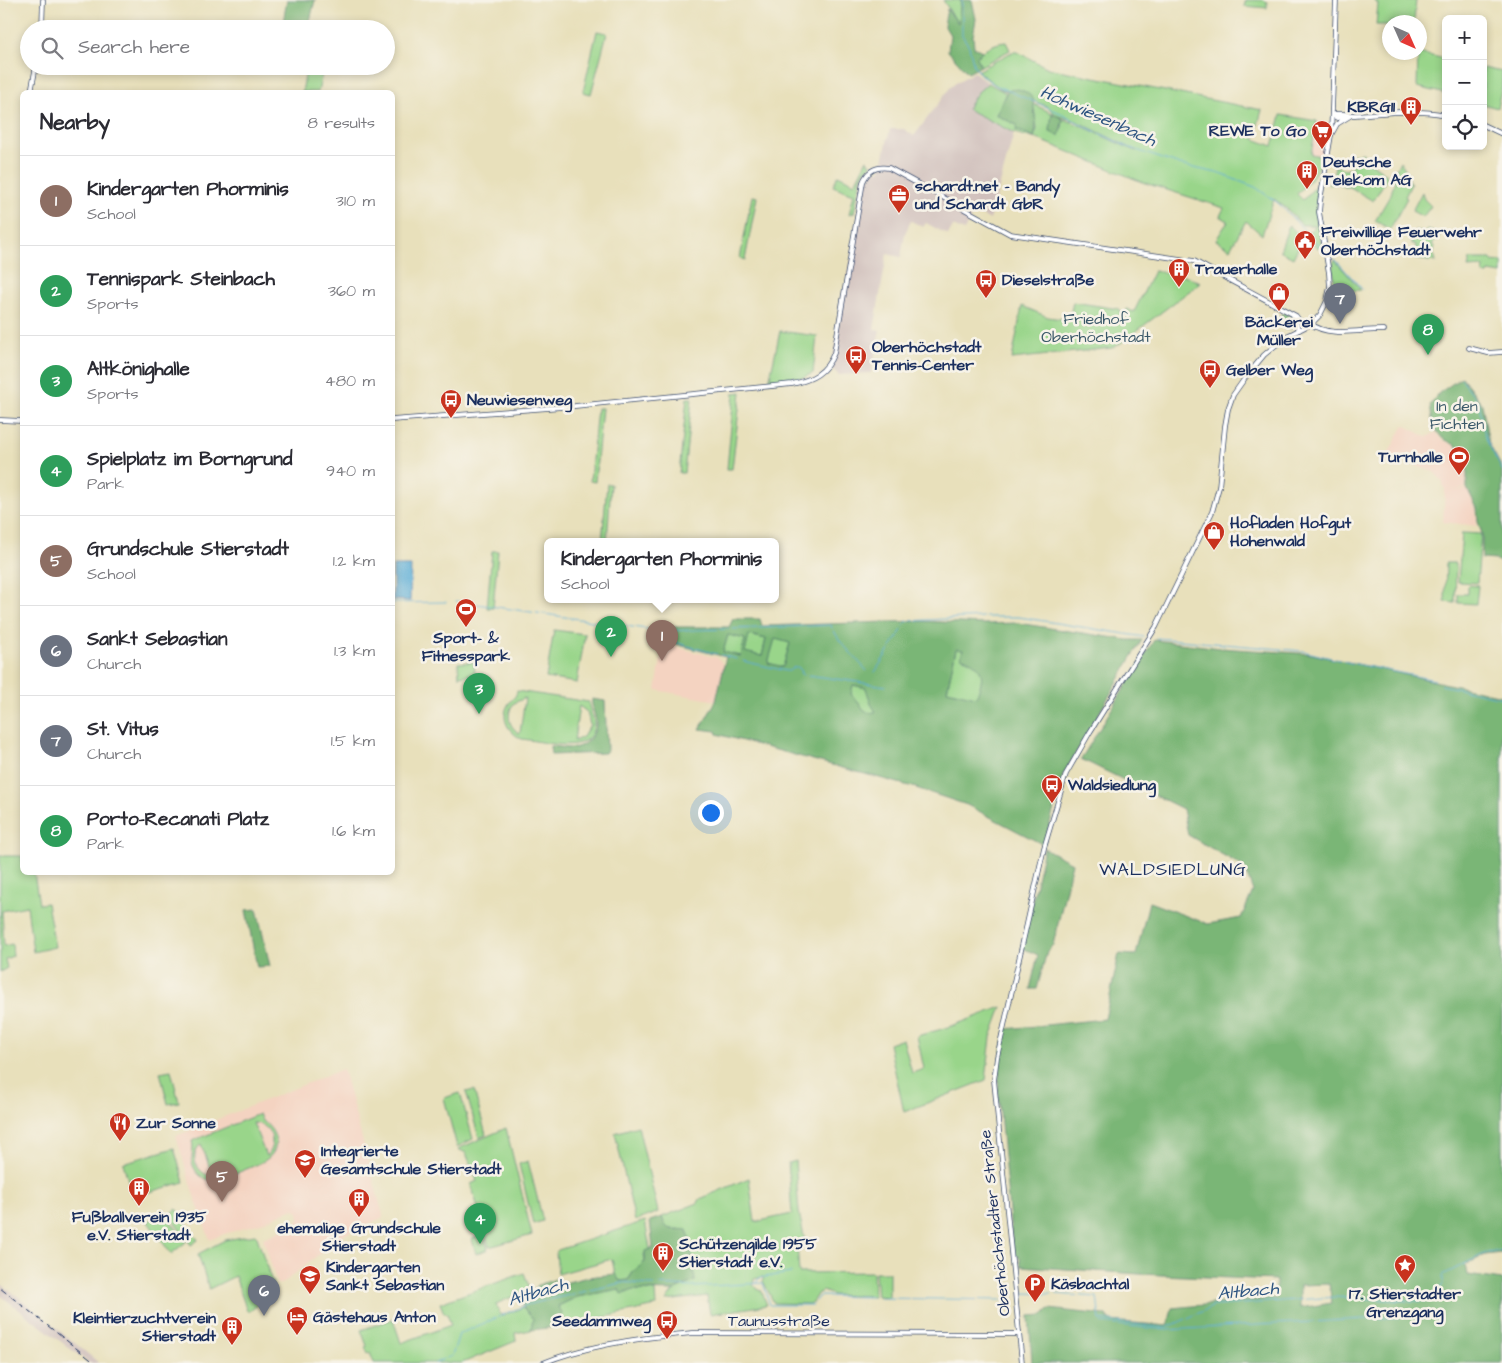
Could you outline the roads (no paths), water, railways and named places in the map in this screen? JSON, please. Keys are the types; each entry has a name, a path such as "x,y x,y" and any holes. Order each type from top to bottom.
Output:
{"street":[{"path":"42,20 43,0"},
{"path":"1336,0 1331,135 1319,212 1328,262 1330,286 1324,309 1311,324 1319,329 1332,331 1384,330"},
{"path":"31,90 34,75"},
{"path":"1332,105 1340,113 1350,116"},
{"path":"1332,115 1337,118 1415,111 1442,114"},
{"path":"1332,115 1340,113"},
{"path":"1331,135 1337,124 1350,116"},
{"path":"1487,127 1502,134"},
{"path":"395,420 575,406 792,384 813,378 825,368 832,358 863,182 870,172 878,167 889,168 1010,234 1194,261 1292,314 1299,319 1304,328"},
{"path":"1292,314 1299,330"},
{"name":"Oberhöchstadter Straße","path":"1022,1363 994,1080 997,1057 1040,869 1062,784 1090,732 1156,627 1212,512 1221,475 1225,426 1230,400 1244,378 1264,355 1280,341 1311,324"},
{"path":"1469,348 1488,353 1502,352"},
{"path":"0,420 20,421"},
{"name":"Taunusstraße","path":"543,1363 577,1352 648,1338 693,1333 1019,1334"}],"water":[{"path":"395,566 411,566 410,601 395,600"}],"waterway":[{"name":"Hohwiesenbach","path":"962,0 962,35 969,46 974,66 981,75 995,85 1063,114 1128,147 1180,165 1217,173 1255,187 1278,203 1322,248"},
{"name":"Hohwiesenbach","path":"1329,254 1333,258"},
{"name":"Hohwiesenbach","path":"1335,259 1362,289"},
{"path":"1461,379 1479,402 1487,441 1502,470"},
{"path":"456,601 660,631 729,629"},
{"path":"395,603 446,602"},
{"path":"904,626 907,621 983,617"},
{"path":"986,617 1019,617 1144,637"},
{"path":"733,629 831,625 832,628"},
{"path":"875,672 902,630"},
{"path":"834,631 840,641 867,671"},
{"path":"660,632 663,635"},
{"path":"665,638 717,654"},
{"path":"1156,638 1303,651 1435,680"},
{"path":"721,655 737,659"},
{"path":"743,661 786,671 798,667 801,674 804,674"},
{"path":"808,675 886,686"},
{"path":"1441,685 1502,698"},
{"name":"Altbach","path":"1443,1282 1443,1275 1486,1253 1502,1251"},
{"name":"Altbach","path":"756,1283 759,1278 791,1273"},
{"name":"Altbach","path":"447,1358 452,1356 459,1334 526,1305 621,1283 654,1285"},
{"name":"Altbach","path":"659,1285 692,1287 763,1283 770,1305 812,1305 819,1296 872,1297"},
{"name":"Altbach","path":"1410,1301 1433,1301 1443,1284"},
{"name":"Altbach","path":"1023,1293 1051,1294"},
{"name":"Altbach","path":"1056,1294 1097,1297 1100,1320 1166,1328 1214,1306 1336,1297 1407,1301"},
{"name":"Altbach","path":"879,1298 1004,1300"},
{"path":"1101,1323 1166,1330 1401,1317"},
{"name":"Altbach","path":"435,1363 444,1359"}],"railway":[{"path":"0,1288 95,1363"}],"place":[{"name":"KBRG11","path":"1411,126"},
{"name":"REWE To Go","path":"1322,150"},
{"name":"Deutsche Telekom AG","path":"1307,190"},
{"name":"schardt.net - Bandy und Schardt GbR","path":"899,214"},
{"name":"Freiwillige Feuerwehr Oberhöchstadt","path":"1305,260"},
{"name":"Trauerhalle","path":"1179,288"},
{"name":"Dieselstraße","path":"986,299"},
{"name":"Bäckerei Müller","path":"1279,312"},
{"name":"St. Vitus","path":"1340,324"},
{"name":"Porto-Recanati Platz","path":"1428,355"},
{"name":"Oberhöchstadt Tennis-Center","path":"856,375"},
{"name":"Gelber Weg","path":"1210,389"},
{"name":"Neuwiesenweg","path":"451,419"},
{"name":"Turnhalle","path":"1459,476"},
{"name":"Hofladen Hofgut Hohenwald","path":"1214,551"},
{"name":"Sport- & Fitnesspark","path":"466,628"},
{"name":"Tennispark Steinbach","path":"611,657"},
{"name":"Kindergarten Phorminis","path":"662,661"},
{"name":"Altkönighalle","path":"479,714"},
{"name":"Waldsiedlung","path":"1052,804"},
{"name":"Zur Sonne","path":"120,1142"},
{"name":"Integrierte Gesamtschule Stierstadt","path":"305,1179"},
{"name":"Grundschule Stierstadt","path":"222,1202"},
{"name":"Fußballverein 1935 e.V. Stierstadt","path":"139,1207"},
{"name":"ehemalige Grundschule Stierstadt","path":"359,1218"},
{"name":"Spielplatz im Borngrund","path":"480,1244"},
{"name":"Schützengilde 1955 Stierstadt e.V.","path":"663,1272"},
{"name":"17. Stierstadter Grenzgang","path":"1405,1284"},
{"name":"Kindergarten Sankt Sebastian","path":"310,1295"},
{"name":"Käsbachtal","path":"1035,1303"},
{"name":"Sankt Sebastian","path":"264,1316"},
{"name":"Gästehaus Anton","path":"297,1336"},
{"name":"Seedammweg","path":"667,1340"},
{"name":"Kleintierzuchtverein Stierstadt","path":"232,1346"}],"district":[{"name":"WALDSIEDLUNG","path":"1173,869"}],"park label":[{"name":"Friedhof Oberhöchstadt","path":"1096,328"},
{"name":"In den Fichten","path":"1457,415"}]}
